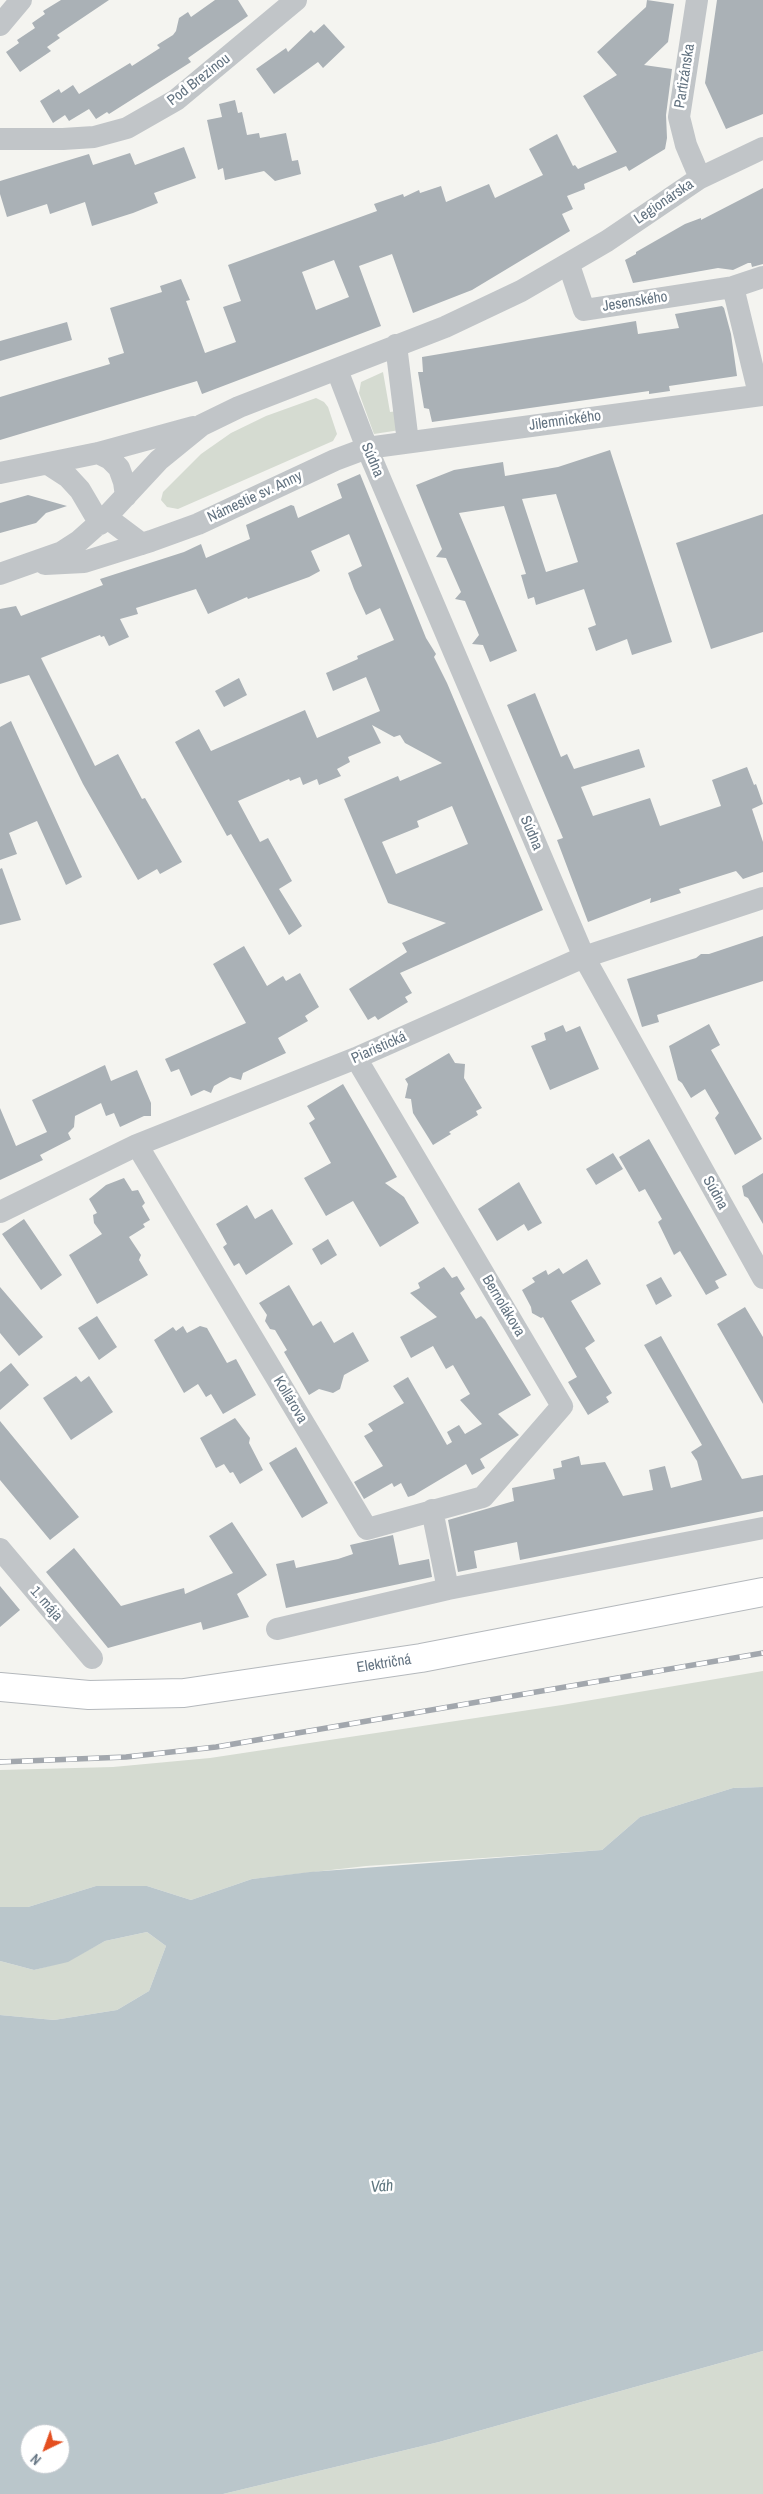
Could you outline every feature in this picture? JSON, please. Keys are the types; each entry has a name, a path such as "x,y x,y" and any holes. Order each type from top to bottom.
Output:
{"main road":[{"name":"Električná","path":"0,1687 89,1695 184,1693 421,1658 763,1592"}],"street":[{"path":"0,25 21,0"},
{"name":"Pod Brezinou","path":"0,139 63,139 94,136 127,128 176,100 296,0"},
{"name":"Partizánska","path":"697,0 679,117 686,144 700,178"},
{"name":"Legionárska","path":"569,264 700,178 763,148"},
{"name":"Jesenského","path":"569,264 584,310 733,287 763,277"},
{"name":"Námestie sv. Anny","path":"0,473 98,454 202,425 239,407 470,316 569,264"},
{"path":"733,287 761,394"},
{"path":"396,345 408,442"},
{"name":"Súdna","path":"336,370 367,448 584,957 763,1278"},
{"name":"Jilemnického","path":"367,448 761,394"},
{"name":"Námestie sv. Anny","path":"0,574 62,552 103,520 159,460 202,425"},
{"name":"Námestie sv. Anny","path":"29,565 84,562 142,544 198,524 335,460 367,448"},
{"path":"98,454 110,459 119,468 126,496"},
{"path":"48,464 68,476 103,520 142,544"},
{"name":"Piaristická","path":"0,1212 137,1145 356,1058 584,957 763,898"},
{"name":"Bernolákova","path":"356,1058 562,1406 483,1497 432,1510"},
{"name":"Kollárova","path":"137,1145 367,1529 432,1510"},
{"path":"432,1510 448,1589"},
{"path":"277,1629 448,1589 763,1528"},
{"name":"1. mája","path":"0,1549 92,1658"}],"shaded area":[{"path":"383,372 390,412 398,411 400,430 374,434 359,393 361,382"},
{"path":"316,398 324,402 328,407 337,434 333,441 178,509 167,507 161,500 163,492 201,454 231,433 266,416"},
{"path":"763,1671 763,1787 733,1788 640,1817 602,1850 366,1866 252,1879 191,1900 147,1886 96,1886 28,1907 0,1907 0,1770 113,1767 210,1758 562,1705"},
{"path":"147,1932 166,1946 149,1991 117,2010 54,2020 0,2015 0,1961 34,1970 68,1961 105,1941"},
{"path":"763,2351 763,2494 223,2494 439,2442"}],"water":[{"name":"Váh","path":"763,1787 763,2351 439,2442 223,2494 0,2494 0,2015 54,2020 117,2010 149,1991 166,1946 147,1932 105,1941 68,1962 34,1970 0,1961 0,1907 28,1907 96,1886 147,1886 191,1900 252,1879 310,1872 602,1850 640,1817 733,1788"}],"building":[{"path":"61,0 109,0 57,35 60,38 47,47 51,51 20,72 6,52 19,43 17,40 35,28 32,23 45,14 43,11"},
{"path":"215,0 238,0 248,16 188,58 191,62 109,114 107,112 96,119 89,109 69,121 65,115 53,123 40,101 59,89 61,93 73,85 79,94 130,63 132,66 160,48 157,45 173,35 179,18 188,12 191,17"},
{"path":"647,0 674,4 668,42 644,65 672,69 666,115 667,138 665,149 629,171 626,166 584,184 585,189 567,196 573,209 562,214 570,231 472,290 413,313 392,254 359,266 381,326 202,394 197,381 0,440 0,397 110,364 108,358 124,353 110,308 162,292 160,286 181,279 190,300 186,301 205,353 236,342 223,307 241,301 228,265 377,211 374,204 403,194 404,197 419,190 420,193 441,186 446,202 489,184 495,198 543,175 529,149 557,134 573,166 575,165 578,169 617,152 583,96 617,75 597,52 646,7","holes":["334,260 349,297 316,310 302,272"]},
{"path":"717,0 763,0 763,114 726,129 705,83"},
{"path":"324,24 345,47 323,68 318,62 274,94 256,69 286,48 288,52 311,30 314,33"},
{"path":"235,100 238,113 242,112 247,135 259,133 260,138 286,133 292,161 298,160 301,174 275,181 264,171 225,180 223,168 218,170 207,120 222,117 219,104"},
{"path":"184,147 196,178 154,193 158,203 133,213 92,226 85,202 50,214 47,204 7,217 0,194 0,181 89,154 93,165 130,153 135,165"},
{"path":"763,188 763,264 752,267 751,263 748,263 733,270 718,268 633,283 625,260 685,224 701,218 701,220"},
{"path":"722,306 731,334 737,376 669,386 670,391 649,394 649,391 432,422 429,409 424,408 418,372 423,372 422,357 636,321 638,334 679,328 675,314"},
{"path":"67,322 72,340 0,361 0,341"},
{"path":"610,450 672,642 632,655 627,639 596,651 588,628 596,625 584,589 536,605 534,597 528,599 521,575 526,574 504,506 459,513 517,651 490,662 483,645 472,644 479,635 465,601 455,599 461,592 446,558 436,557 442,549 416,485 454,470 503,462 505,476 558,467","holes":["556,494 578,562 546,572 522,499"]},
{"path":"360,474 426,638 436,654 434,657 447,683 543,910 400,973 412,993 405,997 408,1002 378,1020 375,1016 368,1020 349,989 407,952 402,943 446,923 388,903 344,799 398,776 400,781 442,763 405,743 400,735 394,737 372,725 381,743 348,757 350,762 337,769 341,776 319,785 317,779 303,785 300,777 290,781 289,779 238,801 260,842 268,838 292,881 279,889 302,926 289,935 231,834 227,836 175,742 199,729 211,751 305,710 317,738 380,711 366,677 333,691 326,673 358,659 357,656 394,640 380,608 366,615 354,589 348,573 362,566 349,534 311,551 320,571 309,577 248,599 247,597 208,614 196,589 136,608 138,614 120,619 129,637 109,646 104,636 101,637 100,635 41,658 95,766 118,754 142,799 145,798 182,862 160,874 157,869 138,880 83,784 29,675 0,684 0,609 16,606 21,616 103,585 100,579 184,552 201,544 206,558 250,539 246,525 291,505 294,506 298,518 342,498 337,484","holes":["452,806 468,844 396,874 382,842 419,827 417,821"]},
{"path":"28,495 67,506 46,513 36,523 0,533 0,503"},
{"path":"763,514 763,632 711,649 676,543"},
{"path":"239,678 247,695 224,707 215,691"},
{"path":"535,693 561,757 567,754 574,769 639,749 645,767 581,787 593,816 650,798 660,826 721,806 712,780 747,767 754,785 756,784 763,804 752,809 763,842 763,872 743,879 736,871 679,889 681,893 650,903 651,898 588,922 557,840 563,838 507,705"},
{"path":"11,721 82,877 66,885 37,821 9,833 17,854 0,860 0,727"},
{"path":"2,868 21,920 0,925 0,869"},
{"path":"763,936 763,981 657,1015 659,1022 642,1027 627,979 696,958 701,954 709,954"},
{"path":"244,946 267,986 283,976 286,981 300,973 319,1007 305,1016 308,1021 278,1038 286,1053 243,1073 241,1080 230,1077 214,1086 211,1093 204,1090 191,1096 179,1069 171,1072 165,1059 246,1023 213,964"},
{"path":"709,1024 720,1045 711,1050 762,1139 735,1155 715,1118 719,1113 705,1089 691,1098 678,1080 669,1046"},
{"path":"563,1025 566,1032 580,1026 599,1069 550,1090 531,1046 546,1040 544,1033"},
{"path":"449,1053 455,1063 465,1064 464,1078 482,1108 476,1111 478,1115 449,1132 451,1134 433,1145 413,1113 411,1099 405,1098 408,1084 405,1079"},
{"path":"105,1065 111,1081 137,1070 151,1103 151,1116 144,1116 120,1127 114,1113 106,1116 101,1103 75,1116 74,1127 68,1133 71,1139 40,1155 43,1160 0,1180 0,1108 16,1146 47,1132 32,1100"},
{"path":"343,1084 397,1177 385,1183 404,1197 419,1223 380,1247 353,1201 326,1216 304,1178 331,1163 309,1123 315,1119 307,1106"},
{"path":"649,1139 727,1275 715,1281 719,1288 706,1295 680,1251 674,1255 658,1222 662,1219 645,1189 639,1192 619,1157"},
{"path":"613,1153 623,1169 596,1185 586,1169"},
{"path":"763,1173 763,1224 748,1198 744,1196 742,1186"},
{"path":"124,1178 132,1191 138,1190 145,1203 142,1206 150,1220 143,1224 145,1227 129,1237 141,1255 139,1260 148,1275 97,1304 69,1255 102,1234 94,1223 93,1215 97,1213 89,1199 106,1185"},
{"path":"519,1182 542,1223 528,1231 524,1224 497,1241 478,1209"},
{"path":"247,1205 255,1219 272,1209 293,1244 246,1275 239,1263 234,1266 223,1247 227,1244 216,1224"},
{"path":"24,1219 62,1275 41,1290 2,1234"},
{"path":"328,1239 337,1255 321,1265 312,1249"},
{"path":"587,1259 601,1284 571,1301 595,1341 585,1348 612,1393 606,1397 609,1402 588,1415 568,1382 577,1377 543,1317 541,1318 532,1313 522,1290 535,1282 532,1278 546,1270 548,1275 559,1268 563,1274"},
{"path":"444,1267 452,1278 457,1276 465,1289 460,1293 476,1319 481,1316 485,1320 531,1395 498,1414 519,1435 480,1459 485,1468 472,1475 466,1464 414,1495 408,1497 401,1483 394,1487 392,1483 364,1499 354,1482 383,1466 364,1436 373,1431 368,1424 404,1403 393,1386 408,1377 447,1445 452,1442 447,1432 459,1425 465,1434 482,1424 460,1400 470,1394 453,1365 446,1369 433,1346 411,1358 400,1337 437,1317 410,1293 420,1288 418,1283"},
{"path":"661,1277 672,1296 656,1305 646,1285"},
{"path":"289,1285 313,1326 321,1321 334,1343 353,1332 369,1361 344,1375 340,1389 333,1393 319,1389 309,1395 284,1352 287,1350 275,1330 270,1329 265,1321 267,1315 259,1303"},
{"path":"0,1287 43,1337 19,1356 0,1333"},
{"path":"745,1307 763,1337 763,1404 717,1324"},
{"path":"97,1316 117,1347 99,1360 78,1328"},
{"path":"183,1326 187,1333 200,1326 207,1328 227,1363 236,1359 256,1395 223,1414 211,1394 206,1397 198,1384 184,1393 154,1340 173,1327 176,1331"},
{"path":"661,1336 742,1479 763,1475 763,1511 520,1560 517,1542 474,1551 477,1568 458,1572 448,1520 514,1501 512,1488 555,1479 553,1469 562,1467 561,1461 579,1456 581,1465 605,1462 623,1496 653,1490 649,1470 665,1466 671,1488 702,1480 697,1461 691,1452 702,1445 644,1345"},
{"path":"11,1363 29,1385 0,1410 0,1372"},
{"path":"76,1376 81,1382 89,1376 113,1412 71,1440 43,1398"},
{"path":"235,1418 250,1438 249,1443 263,1470 240,1484 233,1472 230,1473 224,1464 216,1468 200,1438"},
{"path":"0,1421 79,1517 50,1540 0,1480"},
{"path":"296,1447 328,1503 302,1518 269,1463"},
{"path":"232,1522 267,1575 237,1594 249,1617 203,1630 201,1622 108,1648 46,1572 74,1548 121,1606 184,1588 185,1594 233,1573 209,1536"},
{"path":"393,1535 399,1565 429,1559 432,1577 286,1608 276,1564 294,1560 296,1568 338,1559 353,1554 350,1545"},
{"path":"0,1586 20,1610 0,1627"}],"railway":[{"path":"0,1762 126,1757 216,1747 763,1653"}]}
